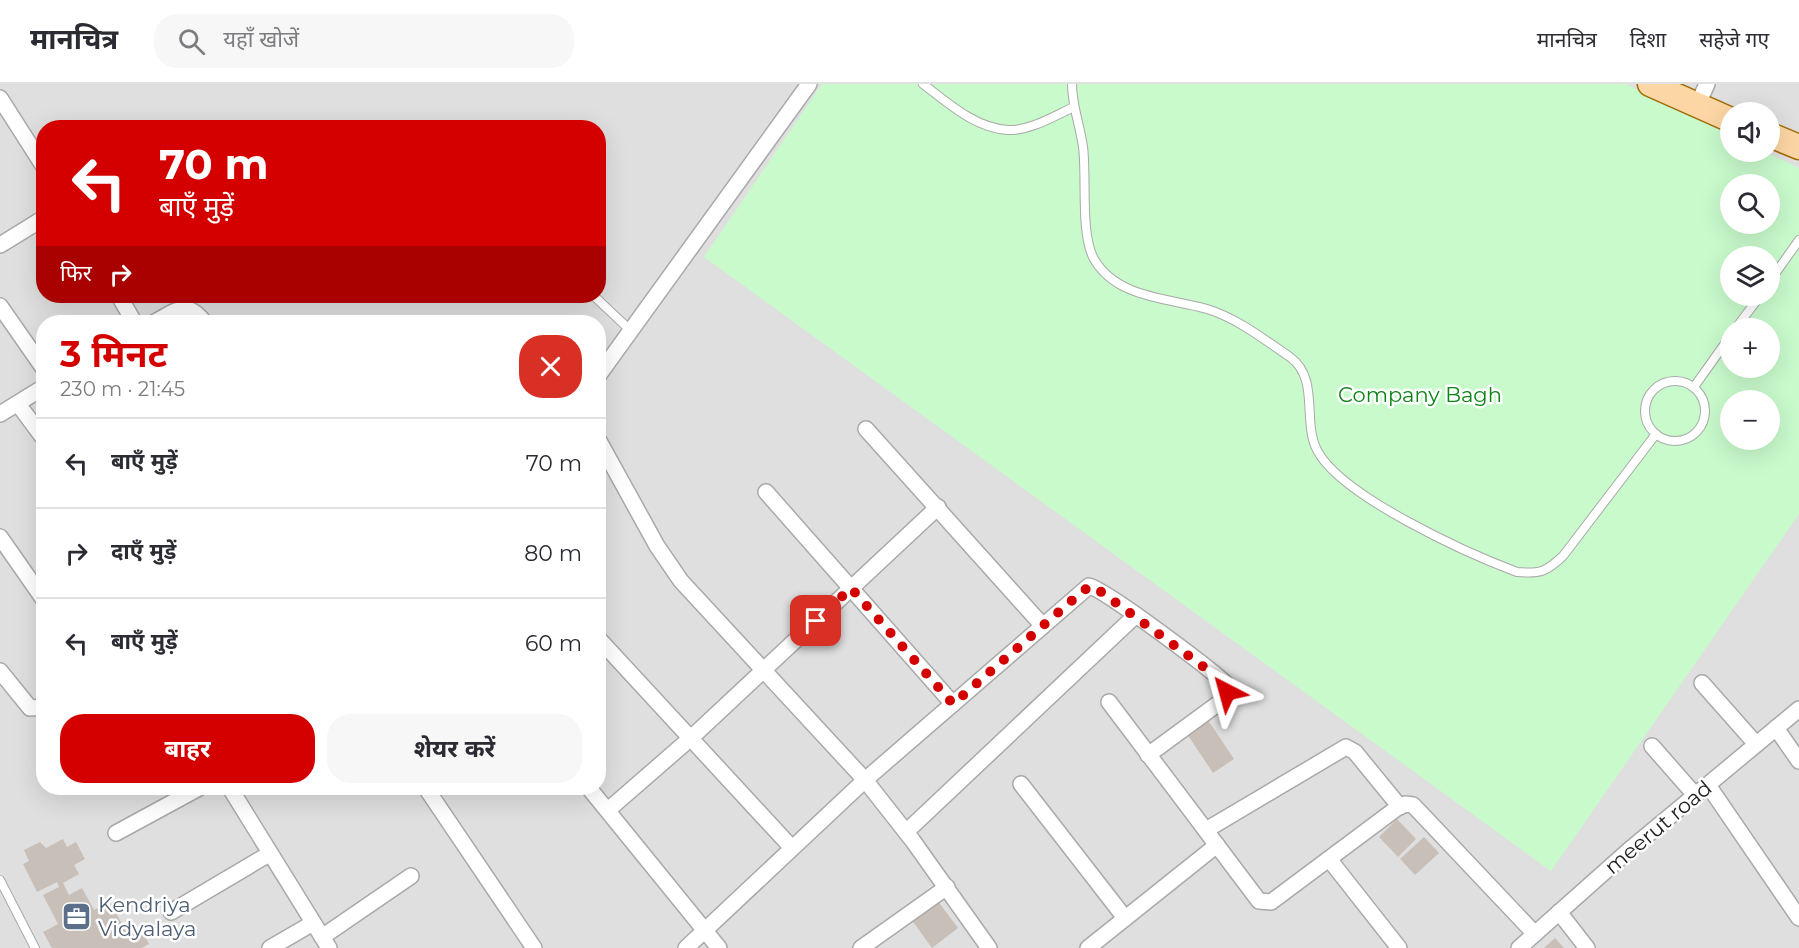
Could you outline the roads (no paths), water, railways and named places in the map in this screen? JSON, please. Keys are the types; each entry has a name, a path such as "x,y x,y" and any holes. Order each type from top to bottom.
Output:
{"main road":[{"path":"1650,84 1697,92 1722,102"},
{"path":"1697,92 1720,111"}],"street":[{"path":"606,365 809,84"},
{"path":"0,98 36,154"},
{"path":"0,245 36,223"},
{"path":"0,306 36,358"},
{"path":"170,315 185,308 192,309 198,315"},
{"path":"0,414 36,392"},
{"path":"18,404 36,428"},
{"path":"866,429 1043,626"},
{"path":"606,453 669,564 865,780 947,887 989,948"},
{"path":"766,492 953,704"},
{"path":"608,810 692,737 938,507"},
{"path":"0,537 36,589"},
{"path":"686,948 865,780 1084,590 1093,586 1136,615 1227,685 1227,692 1223,700 1148,755"},
{"path":"906,832 1136,615"},
{"path":"606,646 792,848"},
{"path":"0,671 30,708 36,708"},
{"path":"1702,683 1756,744"},
{"path":"1109,702 1254,896 1265,904 1271,902 1400,807 1413,805 1535,934"},
{"name":"meerut road","path":"1520,948 1695,795 1799,709"},
{"path":"1776,728 1799,761"},
{"path":"1652,746 1695,795"},
{"path":"1206,830 1346,747 1355,752 1400,807"},
{"path":"1021,784 1125,918"},
{"path":"1708,784 1799,918"},
{"path":"116,832 186,795"},
{"path":"234,795 321,936"},
{"path":"431,795 534,948"},
{"path":"595,795 719,948"},
{"path":"1088,948 1217,845"},
{"path":"171,912 269,854"},
{"path":"1329,859 1399,948"},
{"path":"270,948 321,936 411,876"},
{"path":"861,948 947,887"},
{"path":"1559,912 1587,948"}],"lane":[{"path":"923,84 956,109 986,125 1009,130 1035,124 1074,107"},
{"path":"1072,84 1074,107 1083,146 1088,243 1094,260 1109,276 1132,290 1158,300 1207,309 1230,319 1292,359 1304,373 1309,394 1311,427 1317,450 1333,471 1401,517 1517,572 1547,571 1563,556 1656,434"},
{"path":"1780,267 1799,240"},
{"path":"601,303 631,331"},
{"path":"1694,387 1720,350"},
{"path":"1674,381 1694,387 1704,403 1703,422 1698,430 1691,436 1673,441 1656,434 1646,416 1649,396 1665,383 1674,381"},
{"path":"0,880 35,948"}],"place":[{"name":"Kendriya Vidyalaya","path":"77,916"}],"park label":[{"name":"Company Bagh","path":"1420,394"}]}
